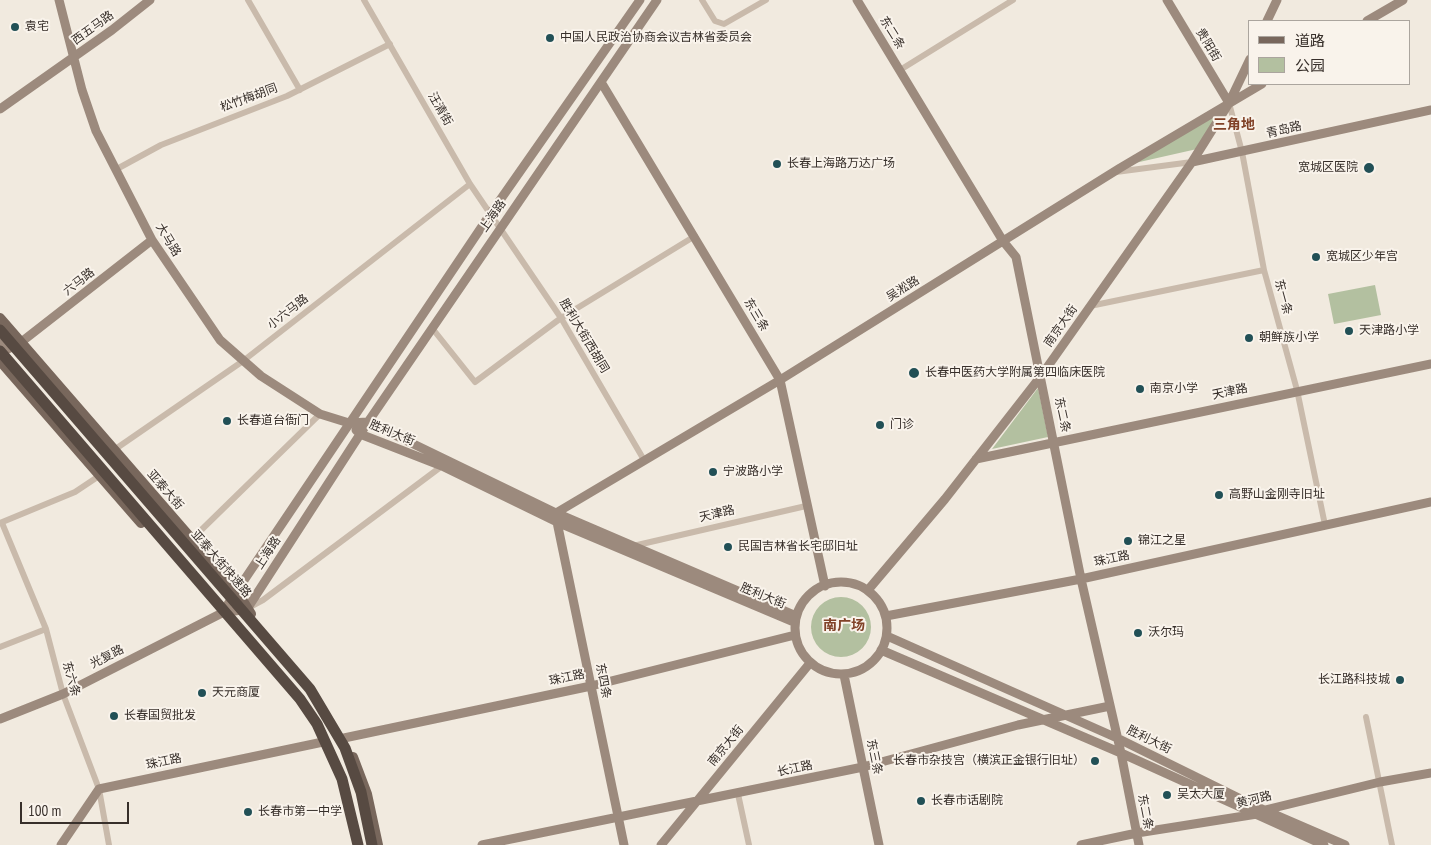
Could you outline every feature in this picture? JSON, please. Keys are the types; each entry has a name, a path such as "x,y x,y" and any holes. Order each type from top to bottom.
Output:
{"highway":[{"name":"亚泰大街快速路","path":"0,330 310,689 338,734 354,771 372,845"},
{"path":"0,352 300,699 317,724 342,779 353,817 357,845"}],"main road":[{"name":"大马路","path":"59,0 96,131 152,240 204,319 220,340 260,376 320,414 349,423"},
{"name":"西五马路","path":"0,110 74,58 150,0"},
{"name":"上海路","path":"222,613 491,213 640,0"},
{"name":"上海路","path":"246,609 360,434 500,226 602,82 657,0"},
{"name":"东二条","path":"857,0 1004,241 1016,257 1055,442 1081,579 1121,753 1139,845"},
{"name":"贵阳街","path":"1167,0 1229,103"},
{"path":"1267,20 1277,0"},
{"path":"1369,20 1403,0"},
{"name":"南京大街","path":"868,590 976,459 1041,376 1192,162 1229,103 1248,63"},
{"name":"东三条","path":"602,82 780,380 825,586"},
{"name":"吴淞路","path":"557,518 644,460 780,380 1113,172 1260,85"},
{"name":"青岛路","path":"1192,162 1431,110"},
{"name":"六马路","path":"0,352 20,343 152,240"},
{"name":"亚泰大街","path":"0,318 236,590 246,609 307,680 328,709 344,738 362,780 378,845"},
{"path":"0,343 20,343"},
{"path":"0,361 99,476 288,687 323,742 344,796 357,845"},
{"name":"天津路","path":"976,459 1297,390 1431,364"},
{"name":"胜利大街","path":"349,423 368,422 557,518 633,546 795,619"},
{"name":"胜利大街","path":"349,423 360,434 442,466 557,518 795,619"},
{"name":"珠江路","path":"886,616 1081,579 1431,502"},
{"name":"东四条","path":"557,518 624,845"},
{"path":"851,582 868,590 878,600 886,616 886,636 881,650 865,667 844,675 823,670 810,663 798,646 795,635 795,619 813,590 851,582"},
{"path":"222,613 246,609"},
{"name":"光复路","path":"0,719 63,694 222,613"},
{"name":"珠江路","path":"344,738 591,686 795,635"},
{"name":"胜利大街","path":"886,636 1117,738 1324,845"},
{"name":"胜利大街","path":"881,650 1261,812 1345,845"},
{"name":"南京大街","path":"661,845 810,663"},
{"name":"东三条","path":"844,675 879,845"},
{"name":"长江路","path":"482,845 863,767 1043,720 1110,706"},
{"name":"珠江路","path":"99,789 323,742"},
{"name":"黄河路","path":"1081,845 1136,833 1261,812 1380,782 1431,773"},
{"path":"61,845 99,789"}],"street":[{"path":"248,0 300,90"},
{"name":"汪清街","path":"364,0 470,184 500,226"},
{"path":"702,0 715,21 719,24 728,22 766,0"},
{"path":"900,70 1013,0"},
{"name":"松竹梅胡同","path":"115,170 161,145 300,90 390,44"},
{"name":"东一条","path":"1229,103 1242,152 1264,270 1297,390 1325,525"},
{"name":"青岛路","path":"1113,172 1192,162"},
{"name":"小六马路","path":"114,450 243,361 470,184"},
{"name":"胜利大街西胡同","path":"500,226 562,318 644,460"},
{"path":"432,328 475,382 562,318 694,236"},
{"path":"1090,306 1264,270"},
{"path":"191,540 320,414"},
{"path":"246,609 263,600 442,466"},
{"path":"1,523 75,492 99,476"},
{"name":"天津路","path":"633,546 806,506"},
{"name":"东六条","path":"1,523 46,629 63,694 99,789 109,845"},
{"path":"0,647 46,629"},
{"path":"1366,717 1392,845"},
{"path":"738,794 749,845"}],"green space":[{"path":"1225,106 1197,149 1135,163"},
{"path":"1375,285 1381,315 1334,324 1328,294"},
{"path":"1038,388 1048,437 992,449"},
{"path":"841,597 858,602 866,610 871,627 866,644 858,652 841,657 824,652 816,644 811,627 816,610 824,602"}],"place":[{"name":"袁宅","path":"15,27"},
{"name":"中国人民政治协商会议吉林省委员会","path":"550,38"},
{"name":"长春上海路万达广场","path":"777,164"},
{"name":"宽城区医院","path":"1369,168"},
{"name":"宽城区少年宫","path":"1316,257"},
{"name":"天津路小学","path":"1349,331"},
{"name":"朝鲜族小学","path":"1249,338"},
{"name":"长春中医药大学附属第四临床医院","path":"914,373"},
{"name":"南京小学","path":"1140,389"},
{"name":"长春道台衙门","path":"227,421"},
{"name":"门诊","path":"880,425"},
{"name":"宁波路小学","path":"713,472"},
{"name":"高野山金刚寺旧址","path":"1219,495"},
{"name":"锦江之星","path":"1128,541"},
{"name":"民国吉林省长宅邸旧址","path":"728,547"},
{"name":"沃尔玛","path":"1138,633"},
{"name":"长江路科技城","path":"1400,680"},
{"name":"天元商厦","path":"202,693"},
{"name":"长春国贸批发","path":"114,716"},
{"name":"长春市杂技宫（横滨正金银行旧址）","path":"1095,761"},
{"name":"吴太大厦","path":"1167,795"},
{"name":"长春市话剧院","path":"921,801"},
{"name":"长春市第一中学","path":"248,812"}],"district":[{"name":"三角地","path":"1234,125"},
{"name":"南广场","path":"844,626"}]}
